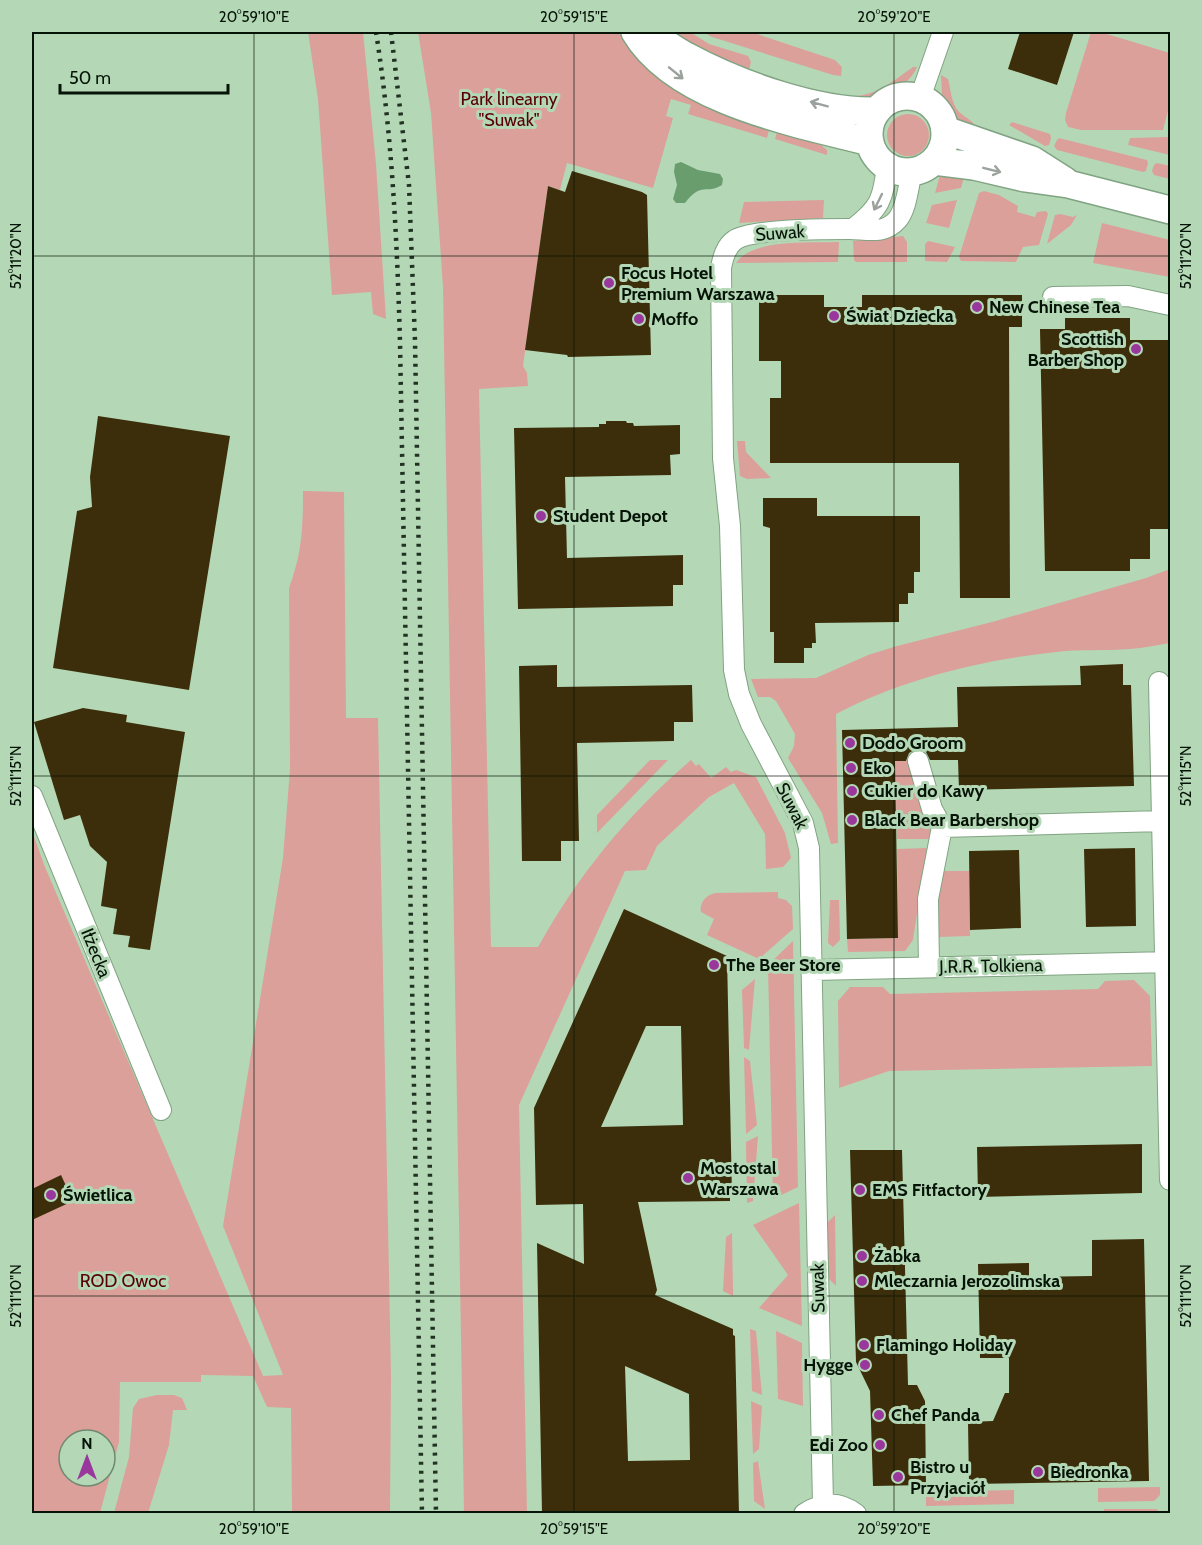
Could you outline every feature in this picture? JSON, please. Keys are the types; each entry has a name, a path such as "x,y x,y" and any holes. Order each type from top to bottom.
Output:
{"street":[{"path":"635,32 656,57 682,78 710,93 771,116 870,142"},
{"path":"648,32 684,55 721,74 743,82 828,107 877,111"},
{"path":"920,98 943,32"},
{"path":"911,166 941,152 945,141 945,130 943,120 937,110 920,98 901,96 883,104 870,126 870,142 873,152 880,161 911,166 974,166 1025,178 1068,184 1170,210"},
{"path":"945,130 1032,160 1068,184"},
{"name":"Suwak","path":"823,1504 809,848 806,831 751,724 739,694 734,670 730,526 723,458 721,268 725,251 735,240 743,236 773,232 853,229 871,214 883,191 911,166"},
{"path":"1053,297 1128,296 1170,305"},
{"path":"1159,682 1165,737 1162,821 1168,962 1170,1180"},
{"path":"918,761 932,809 942,827 928,898 929,967"},
{"name":"Iłżecka","path":"32,796 161,1110"},
{"path":"942,827 1162,821"},
{"name":"J.R.R. Tolkiena","path":"812,970 1168,962"},
{"path":"804,1514 823,1504 838,1505 856,1514"}],"green space":[{"path":"308,32 363,32 376,164 386,319 373,314 371,292 332,295 318,99"},
{"name":"Park linearny \"Suwak\"","path":"418,32 618,32 631,45 815,135 814,143 827,150 827,155 775,139 777,132 769,130 767,138 688,114 691,105 671,99 666,116 673,118 653,188 567,163 560,190 548,186 523,366 527,373 528,386 479,389 491,947 538,947 570,895 606,847 646,802 691,760 696,766 699,764 711,778 726,767 731,772 736,770 756,777 785,833 791,858 783,867 766,869 765,834 734,783 709,797 657,846 646,870 625,871 519,1105 527,1513 464,1513 443,287 431,113"},
{"path":"664,32 690,32 709,44 748,56 751,62 749,70 710,58"},
{"path":"703,32 751,32 835,60 842,67 841,76 712,37"},
{"path":"1091,32 1100,32 1170,53 1170,103 1163,130 1081,130 1068,127 1065,120 1066,113"},
{"path":"913,67 917,67 912,76 897,88 877,96 847,100 848,96 866,94 883,88"},
{"path":"941,75 948,79 956,108 977,129 956,122 942,96"},
{"path":"908,114 916,115 923,120 928,127 928,143 923,150 916,155 908,156 900,155 893,150 888,143 887,135 888,127 893,120 900,115"},
{"path":"1012,122 1050,134 1049,145 1045,146 1009,125"},
{"path":"1170,137 1170,155 1128,145 1130,138"},
{"path":"1059,138 1147,160 1146,171 1057,150 1054,146"},
{"path":"1157,163 1170,166 1170,179 1154,175 1152,171"},
{"path":"940,175 964,177 961,188 935,193"},
{"path":"984,191 999,195 1018,206 1017,212 1035,217 1037,212 1046,211 1048,214 1039,245 1023,247 1016,262 961,261 959,257 979,193"},
{"path":"824,200 823,218 739,223 744,202"},
{"path":"957,200 949,228 926,223 932,205"},
{"path":"1055,215 1073,217 1077,215 1071,225 1047,244"},
{"path":"1102,223 1170,240 1170,277 1093,263"},
{"path":"903,236 907,242 907,262 856,262 854,260 853,241"},
{"path":"928,241 955,247 947,262 925,261 925,244"},
{"path":"799,242 839,242 838,262 736,263 755,249 769,246"},
{"path":"737,441 745,441 746,452 771,478 747,479 740,476"},
{"name":"ROD Owoc","path":"303,491 344,492 346,718 378,718 391,1376 390,1513 292,1513 291,1408 267,1407 253,1376 201,1375 201,1382 120,1382 117,1449 117,1428 57,1428 57,1488 107,1488 100,1513 32,1513 32,831 45,867 263,1376 283,1375 223,1226 283,858 290,769 289,588 299,552"},
{"path":"1170,569 1170,643 1130,649 1056,652 1000,660 916,681 836,714 838,843 831,844 822,813 788,758 794,746 795,734 776,701 770,697 758,697 751,679 816,678 868,655 897,646 992,622"},
{"path":"650,760 668,760 597,833 597,815"},
{"path":"895,761 911,761 931,828 929,839 897,839"},
{"path":"927,848 913,940 905,951 848,952 847,939 898,938 897,849"},
{"path":"942,871 969,871 970,936 938,937 937,902"},
{"path":"778,892 778,898 786,900 792,906 793,929 759,959 707,935 714,919 701,912 701,909 702,903 709,896 715,893"},
{"path":"830,900 839,900 840,940 833,947 828,943"},
{"path":"793,941 798,1187 773,1199 768,965"},
{"path":"755,979 749,1050 744,1048 742,990"},
{"path":"1134,980 1150,996 1152,1066 889,1071 839,1088 838,1001 850,987 883,987 890,994 1098,989 1105,981"},
{"path":"744,1057 750,1061 757,1125 746,1134"},
{"path":"758,1136 753,1201 747,1203 746,1142"},
{"path":"799,1203 802,1326 759,1308 788,1275 753,1225"},
{"path":"835,1215 836,1286 828,1278 827,1223"},
{"path":"732,1233 733,1296 723,1291 726,1237"},
{"path":"750,1329 756,1331 762,1395 752,1391"},
{"path":"776,1331 802,1343 803,1406 778,1399"},
{"path":"157,1395 174,1395 182,1398 187,1410 173,1410 169,1445 148,1513 114,1513 129,1457 133,1408 139,1399"},
{"path":"751,1401 762,1406 759,1449 753,1454"},
{"path":"758,1461 765,1509 754,1501 753,1463"},
{"path":"1160,1487 1160,1495 1154,1501 1098,1502 1098,1488"},
{"path":"1014,1490 1014,1504 926,1506 926,1492"},
{"path":"1104,1509 1156,1509 1162,1513 1104,1513"}],"shaded area":[{"path":"681,162 698,170 720,174 723,179 722,185 717,188 700,190 685,203 676,203 673,199 677,185 674,172 675,164"}],"building":[{"path":"1020,32 1074,32 1057,85 1008,69"},
{"name":"Focus Hotel Premium Warszawa","path":"572,171 647,195 651,355 568,357 567,355 525,350 548,186 565,192"},
{"path":"759,295 824,295 824,307 862,307 862,295 1022,295 1022,327 1009,327 1010,598 960,598 959,463 770,463 770,398 781,398 781,361 759,361"},
{"path":"1065,318 1130,318 1130,340 1170,340 1170,529 1150,529 1150,559 1130,559 1130,571 1045,571 1040,329 1065,329"},
{"path":"98,416 230,436 189,690 53,668 77,511 92,507 90,477"},
{"name":"Student Depot","path":"606,421 626,421 633,423 634,426 680,425 680,454 670,455 671,475 565,477 567,558 683,555 683,585 673,585 673,606 518,609 514,428 599,427 599,424 606,424"},
{"path":"763,498 817,498 817,516 920,516 920,572 914,572 914,593 908,593 908,604 899,604 899,622 815,623 816,643 812,643 812,648 804,648 804,663 774,663 774,632 770,632 770,528 763,526"},
{"path":"1123,664 1123,685 1131,685 1134,786 959,790 958,760 930,760 926,752 920,749 914,750 909,753 906,761 895,761 898,938 847,939 842,730 958,727 957,687 1081,685 1080,666"},
{"path":"557,665 557,687 692,685 693,722 674,722 674,741 577,743 579,841 561,841 561,861 522,861 519,666"},
{"path":"83,708 127,715 126,722 185,732 150,950 128,947 130,936 113,934 117,909 101,906 107,862 90,846 80,815 64,820 34,722"},
{"path":"1135,848 1136,926 1086,927 1084,849"},
{"path":"1019,850 1021,928 970,930 969,851"},
{"path":"624,909 727,956 732,1195 730,1195 730,1201 638,1202 657,1290 655,1295 733,1329 739,1514 542,1514 537,1243 584,1264 583,1204 536,1205 534,1108","holes":["646,1026 681,1026 683,1125 601,1127","625,1366 689,1394 690,1460 628,1461"]},
{"path":"1142,1144 1142,1193 978,1197 977,1147"},
{"path":"850,1150 902,1150 908,1385 917,1385 925,1401 926,1485 873,1486 870,1391 856,1362"},
{"name":"Świetlica","path":"61,1175 73,1201 32,1220 32,1189"},
{"path":"1144,1239 1149,1481 969,1484 968,1422 993,1421 1005,1393 1009,1393 1009,1358 980,1358 978,1264 1029,1263 1029,1277 1092,1276 1092,1240"}],"railway":[{"path":"376,32 393,186 400,342 422,1514"},
{"path":"391,32 409,185 415,341 436,1514"}],"place":[{"name":"Focus Hotel Premium Warszawa","path":"609,283"},
{"name":"New Chinese Tea","path":"977,307"},
{"name":"Świat Dziecka","path":"834,316"},
{"name":"Moffo","path":"639,319"},
{"name":"Scottish Barber Shop","path":"1136,349"},
{"name":"Student Depot","path":"541,516"},
{"name":"Dodo Groom","path":"850,743"},
{"name":"Eko","path":"851,768"},
{"name":"Cukier do Kawy","path":"852,791"},
{"name":"Black Bear Barbershop","path":"852,820"},
{"name":"The Beer Store","path":"714,965"},
{"name":"Mostostal Warszawa","path":"688,1178"},
{"name":"EMS Fitfactory","path":"860,1190"},
{"name":"Świetlica","path":"51,1195"},
{"name":"Żabka","path":"862,1256"},
{"name":"Mleczarnia Jerozolimska","path":"862,1281"},
{"name":"Flamingo Holiday","path":"864,1345"},
{"name":"Hygge","path":"865,1365"},
{"name":"Chef Panda","path":"879,1415"},
{"name":"Edi Zoo","path":"880,1445"},
{"name":"Biedronka","path":"1038,1472"},
{"name":"Bistro u Przyjaciół","path":"898,1477"}]}
